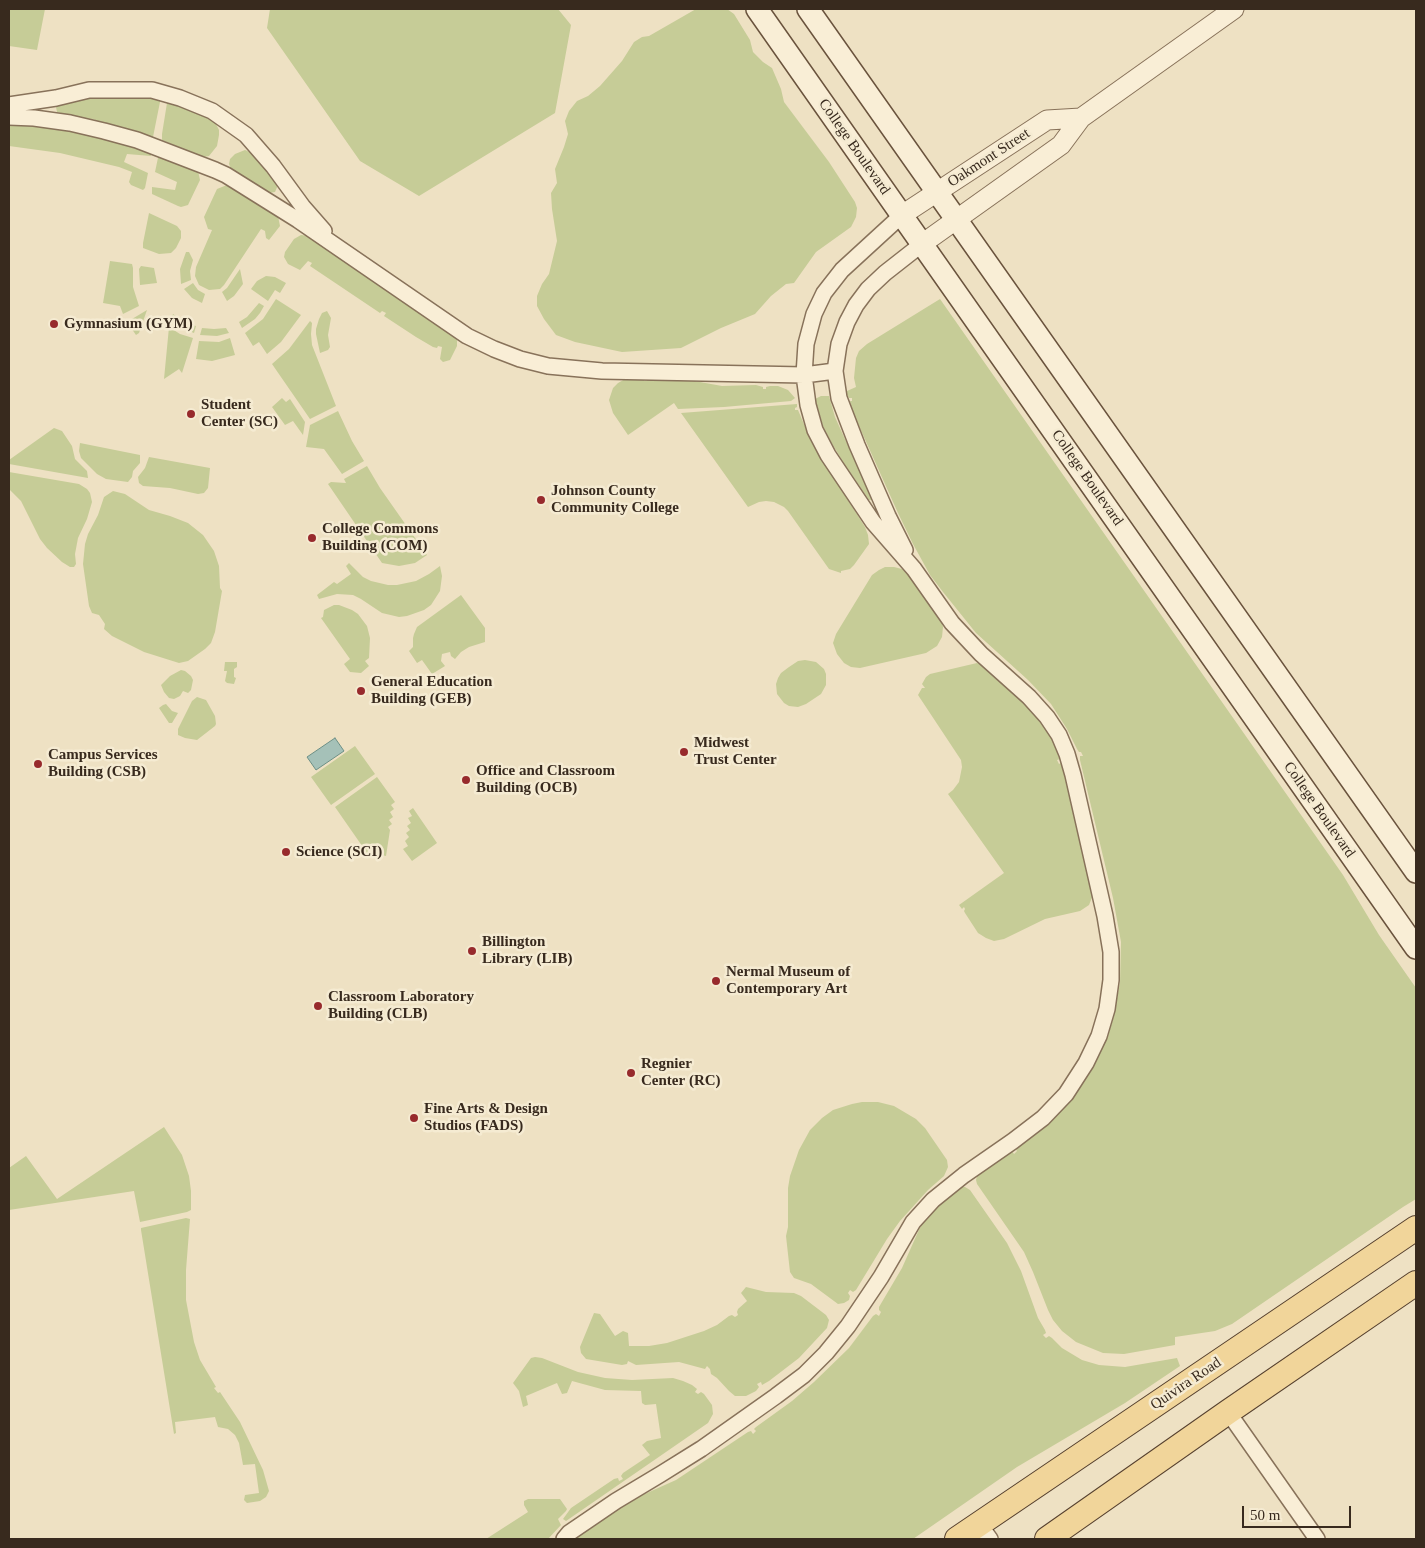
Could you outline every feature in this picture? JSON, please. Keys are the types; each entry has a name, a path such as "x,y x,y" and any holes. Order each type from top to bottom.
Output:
{"main road":[{"name":"College Boulevard","path":"757,9 1416,948"},
{"path":"808,9 1416,872"},
{"name":"Quivira Road","path":"957,1539 985,1531 1416,1228"},
{"path":"1046,1539 1416,1283"}],"street":[{"name":"Oakmont Street","path":"922,244 1061,145 1081,118 1234,9"},
{"path":"9,105 56,98 89,90 152,90 180,98 212,111 246,136 273,166 305,210 340,249"},
{"path":"9,117 52,120 104,131 137,140 215,170 260,196 467,336 494,350 520,359 548,366 593,370 804,375 834,371"},
{"name":"Oakmont Street","path":"902,215 1047,120 1081,118"},
{"path":"564,1539 569,1533 700,1448 804,1375 826,1353 848,1326 881,1277 913,1222 933,1200 964,1175 1043,1118 1066,1094 1086,1063 1099,1036 1107,1009 1110,990 1111,952 1105,916 1073,775 1059,735 1047,716 1029,697 981,654 952,623 914,569 873,522 828,455 815,430 808,405 804,375 806,344 814,314 824,293 842,270 902,215"},
{"path":"914,569 857,445 839,398 834,371 839,344 856,305 868,289 885,273 922,244"},
{"path":"1228,1412 1316,1539"}],"green space":[{"path":"9,9 45,9 37,50 9,46"},
{"path":"270,9 558,9 571,25 555,113 419,196 360,161 267,28"},
{"path":"696,9 727,9 734,14 750,40 753,52 772,68 784,102 829,162 855,202 857,208 856,217 851,227 816,252 794,283 786,284 771,296 755,314 681,348 622,352 575,342 556,335 537,306 537,296 549,274 557,241 551,193 557,183 555,169 568,134 565,121 569,111 577,101 588,96 600,86 622,61 634,42 642,37 649,36"},
{"path":"79,96 161,97 153,137 93,119 57,112 57,104"},
{"path":"169,100 207,116 215,122 219,135 217,146 209,156 203,157 162,140"},
{"path":"9,122 62,128 150,150 151,156 127,154 124,162 148,173 145,188 143,190 131,185 129,182 132,172 119,167 60,153 9,146"},
{"path":"245,150 254,154 263,162 278,185 275,192 269,193 231,169 230,159 235,154"},
{"path":"159,153 198,171 200,180 188,205 181,207 152,194 152,187 175,190 177,182 155,172"},
{"path":"227,185 232,186 278,216 280,226 269,240 266,238 265,231 261,229 224,285 220,289 209,290 199,285 195,276 196,267 212,230 208,229 204,217 217,189"},
{"path":"149,213 177,226 181,231 181,238 171,253 159,254 143,248"},
{"path":"301,235 309,236 454,336 457,340 457,346 450,360 443,362 440,359 442,347 433,347 416,337 384,316 386,313 382,311 380,313 310,266 312,263 308,261 300,270 288,264 284,257 285,252 294,239"},
{"path":"186,252 189,252 193,260 190,271 191,280 181,284 180,269"},
{"path":"110,261 132,264 133,268 133,287 139,306 123,314 120,306 103,303"},
{"path":"141,266 154,268 157,283 140,285 139,269"},
{"path":"240,269 243,284 234,296 227,301 222,292"},
{"path":"266,276 275,277 286,283 280,293 275,290 268,301 251,289 257,281"},
{"path":"193,283 198,290 205,294 202,303 192,298 184,289"},
{"path":"276,299 301,315 281,342 267,354 259,342 253,346 245,333 263,319"},
{"path":"940,299 1343,875 1379,935 1416,988 1416,1199 1232,1324 1215,1331 1175,1337 1175,1345 1124,1354 1103,1353 1076,1342 1062,1331 1048,1310 1024,1252 976,1180 978,1173 1009,1152 1012,1151 1014,1154 1017,1151 1015,1148 1059,1113 1093,1068 1108,1036 1113,1019 1120,983 1121,942 1113,898 1080,760 1080,756 1083,756 1081,752 1077,749 1051,704 1028,680 976,633 930,575 898,513 855,417 850,401 852,401 852,398 849,398 847,395 847,391 856,387 854,378 856,358 859,351 867,344"},
{"path":"259,303 264,306 260,313 242,328 239,322 247,317"},
{"path":"147,310 139,333 136,335 127,322"},
{"path":"327,311 331,318 328,335 330,347 328,350 320,353 316,329 322,313"},
{"path":"173,314 186,323 196,326 194,333 182,328 171,320"},
{"path":"310,321 312,323 312,345 336,406 310,419 272,364 289,349"},
{"path":"169,327 180,334 193,338 182,373 179,369 164,379"},
{"path":"202,328 226,328 229,333 217,336 200,335"},
{"path":"230,338 235,355 212,361 196,359 199,341 219,342"},
{"path":"627,378 644,379 644,381 647,381 647,379 678,378 722,386 756,385 763,387 763,389 770,386 778,386 788,390 795,398 791,401 678,409 674,403 628,435 613,413 609,400 613,388"},
{"path":"821,396 829,396 835,417 871,500 869,500 845,465 823,426 815,399"},
{"path":"282,398 286,402 290,399 305,422 303,435 293,421 285,425 272,407"},
{"path":"797,404 795,410 798,410 811,441 865,527 868,535 869,544 854,565 850,569 841,571 841,573 829,569 784,507 774,502 766,501 748,507 681,413"},
{"path":"338,411 364,461 342,474 324,449 306,447 310,425"},
{"path":"54,428 62,431 72,446 75,459 87,471 88,478 9,464 9,460"},
{"path":"80,443 140,455 140,463 133,471 132,477 128,482 106,479 97,474 81,458 79,451"},
{"path":"149,457 210,468 208,488 204,493 198,494 170,488 143,486 139,483 138,477 145,468"},
{"path":"367,466 380,488 427,555 415,563 399,566 382,563 328,484 331,482 346,483 344,479"},
{"path":"9,472 79,484 90,493 92,502 87,519 78,538 75,554 76,564 74,567 70,567 62,562 40,539 21,501 9,489"},
{"path":"113,491 125,494 149,510 188,523 203,535 214,551 219,566 220,588 222,591 215,632 211,643 188,661 179,663 144,652 112,636 104,629 105,624 99,615 92,613 89,606 83,564 85,544 104,497"},
{"path":"349,563 363,577 388,585 416,581 440,566 442,576 440,591 431,605 424,610 399,617 382,613 353,595 337,594 319,599 317,595 334,582 337,584 351,574 346,566"},
{"path":"885,567 902,569 909,575 942,622 942,637 937,646 926,653 860,668 851,667 844,663 837,654 833,643 836,634 872,575"},
{"path":"461,595 485,628 485,642 469,647 455,659 451,656 450,652 442,654 441,661 445,666 432,674 422,660 417,663 409,651 413,647 414,634 417,627"},
{"path":"334,605 352,610 358,614 367,626 370,638 369,658 365,661 369,666 361,673 350,672 344,664 350,659 321,618 323,617 324,610"},
{"path":"798,661 816,662 824,669 826,685 821,694 806,704 798,707 789,706 777,694 776,684 778,678 781,673"},
{"path":"225,662 237,662 237,667 234,669 234,677 236,678 234,684 225,681 227,671 224,671"},
{"path":"977,663 986,667 1024,701 1052,739 1060,759 1057,760 1063,766 1093,895 1089,905 1080,911 1045,919 1004,939 994,941 978,933 965,913 964,907 962,909 959,905 1004,873 948,794 959,782 962,767 961,760 918,695 922,688 925,688 922,684 930,674"},
{"path":"181,670 191,676 193,680 191,690 188,693 183,691 180,696 174,699 169,698 161,685 170,676"},
{"path":"197,697 206,700 215,716 216,724 197,740 178,735 178,729 192,701"},
{"path":"166,704 172,711 178,713 172,723 169,723 159,708"},
{"path":"355,746 375,774 331,805 311,777"},
{"path":"377,777 395,802 391,805 394,809 390,812 393,817 389,820 392,824 388,827 390,830 386,856 367,853 335,807"},
{"path":"413,808 437,843 412,861 403,849 408,846 405,841 409,837 406,833 410,830 407,826 411,823 408,818 412,816 409,811"},
{"path":"862,1102 878,1102 894,1106 916,1119 925,1128 947,1160 948,1167 944,1176 928,1190 900,1221 856,1290 853,1292 850,1290 848,1293 850,1296 849,1300 838,1304 811,1284 794,1278 790,1272 786,1236 788,1227 788,1188 799,1150 810,1130 833,1110"},
{"path":"164,1127 182,1155 189,1176 191,1210 140,1222 134,1191 9,1210 9,1168 26,1156 57,1199"},
{"path":"959,1187 965,1187 970,1190 1007,1243 1021,1271 1038,1318 1045,1330 1046,1333 1043,1335 1046,1338 1049,1336 1062,1348 1082,1360 1099,1365 1125,1367 1177,1358 1180,1366 1125,1403 1017,1467 913,1539 578,1539 577,1535 629,1501 676,1480 748,1432 751,1431 753,1434 756,1431 754,1429 756,1427 792,1401 814,1382 849,1348 873,1316 876,1314 879,1316 881,1312 879,1307 902,1268 922,1223 942,1201"},
{"path":"186,1218 190,1219 186,1300 194,1342 200,1360 216,1387 214,1388 218,1393 220,1392 240,1422 263,1470 269,1491 266,1497 260,1501 247,1503 244,1500 245,1495 259,1493 255,1464 243,1465 239,1443 235,1435 228,1429 218,1427 215,1417 175,1422 176,1433 174,1434 141,1228"},
{"path":"746,1287 766,1292 794,1293 826,1315 829,1320 827,1328 799,1358 769,1381 762,1385 761,1382 757,1384 759,1387 756,1391 746,1396 735,1396 711,1374 707,1366 705,1369 679,1362 636,1365 628,1361 627,1364 622,1365 586,1359 581,1353 580,1347 594,1313 600,1314 615,1336 623,1331 628,1333 629,1346 649,1346 667,1343 704,1331 717,1325 729,1316 735,1317 738,1315 738,1309 747,1301 741,1293"},
{"path":"535,1357 578,1372 605,1378 632,1380 673,1378 683,1381 697,1389 695,1392 698,1394 701,1392 704,1394 712,1405 713,1414 708,1423 566,1521 563,1519 571,1508 614,1479 618,1478 619,1481 623,1479 621,1476 623,1473 650,1455 642,1445 647,1441 661,1438 656,1404 645,1405 642,1403 641,1391 605,1390 572,1381 567,1393 562,1394 557,1383 526,1396 528,1405 523,1407 519,1391 513,1383 531,1358"},
{"path":"528,1499 560,1499 567,1509 558,1519 561,1525 548,1539 486,1539 528,1512 524,1501"}],"water":[{"path":"335,738 344,751 316,770 307,757"}],"place":[{"name":"Gymnasium (GYM)","path":"54,324"},
{"name":"Student Center (SC)","path":"191,414"},
{"name":"Johnson County Community College","path":"541,500"},
{"name":"College Commons Building (COM)","path":"312,538"},
{"name":"General Education Building (GEB)","path":"361,691"},
{"name":"Midwest Trust Center","path":"684,752"},
{"name":"Campus Services Building (CSB)","path":"38,764"},
{"name":"Office and Classroom Building (OCB)","path":"466,780"},
{"name":"Science (SCI)","path":"286,852"},
{"name":"Billington Library (LIB)","path":"472,951"},
{"name":"Nermal Museum of Contemporary Art","path":"716,981"},
{"name":"Classroom Laboratory Building (CLB)","path":"318,1006"},
{"name":"Regnier Center (RC)","path":"631,1073"},
{"name":"Fine Arts & Design Studios (FADS)","path":"414,1118"}]}
